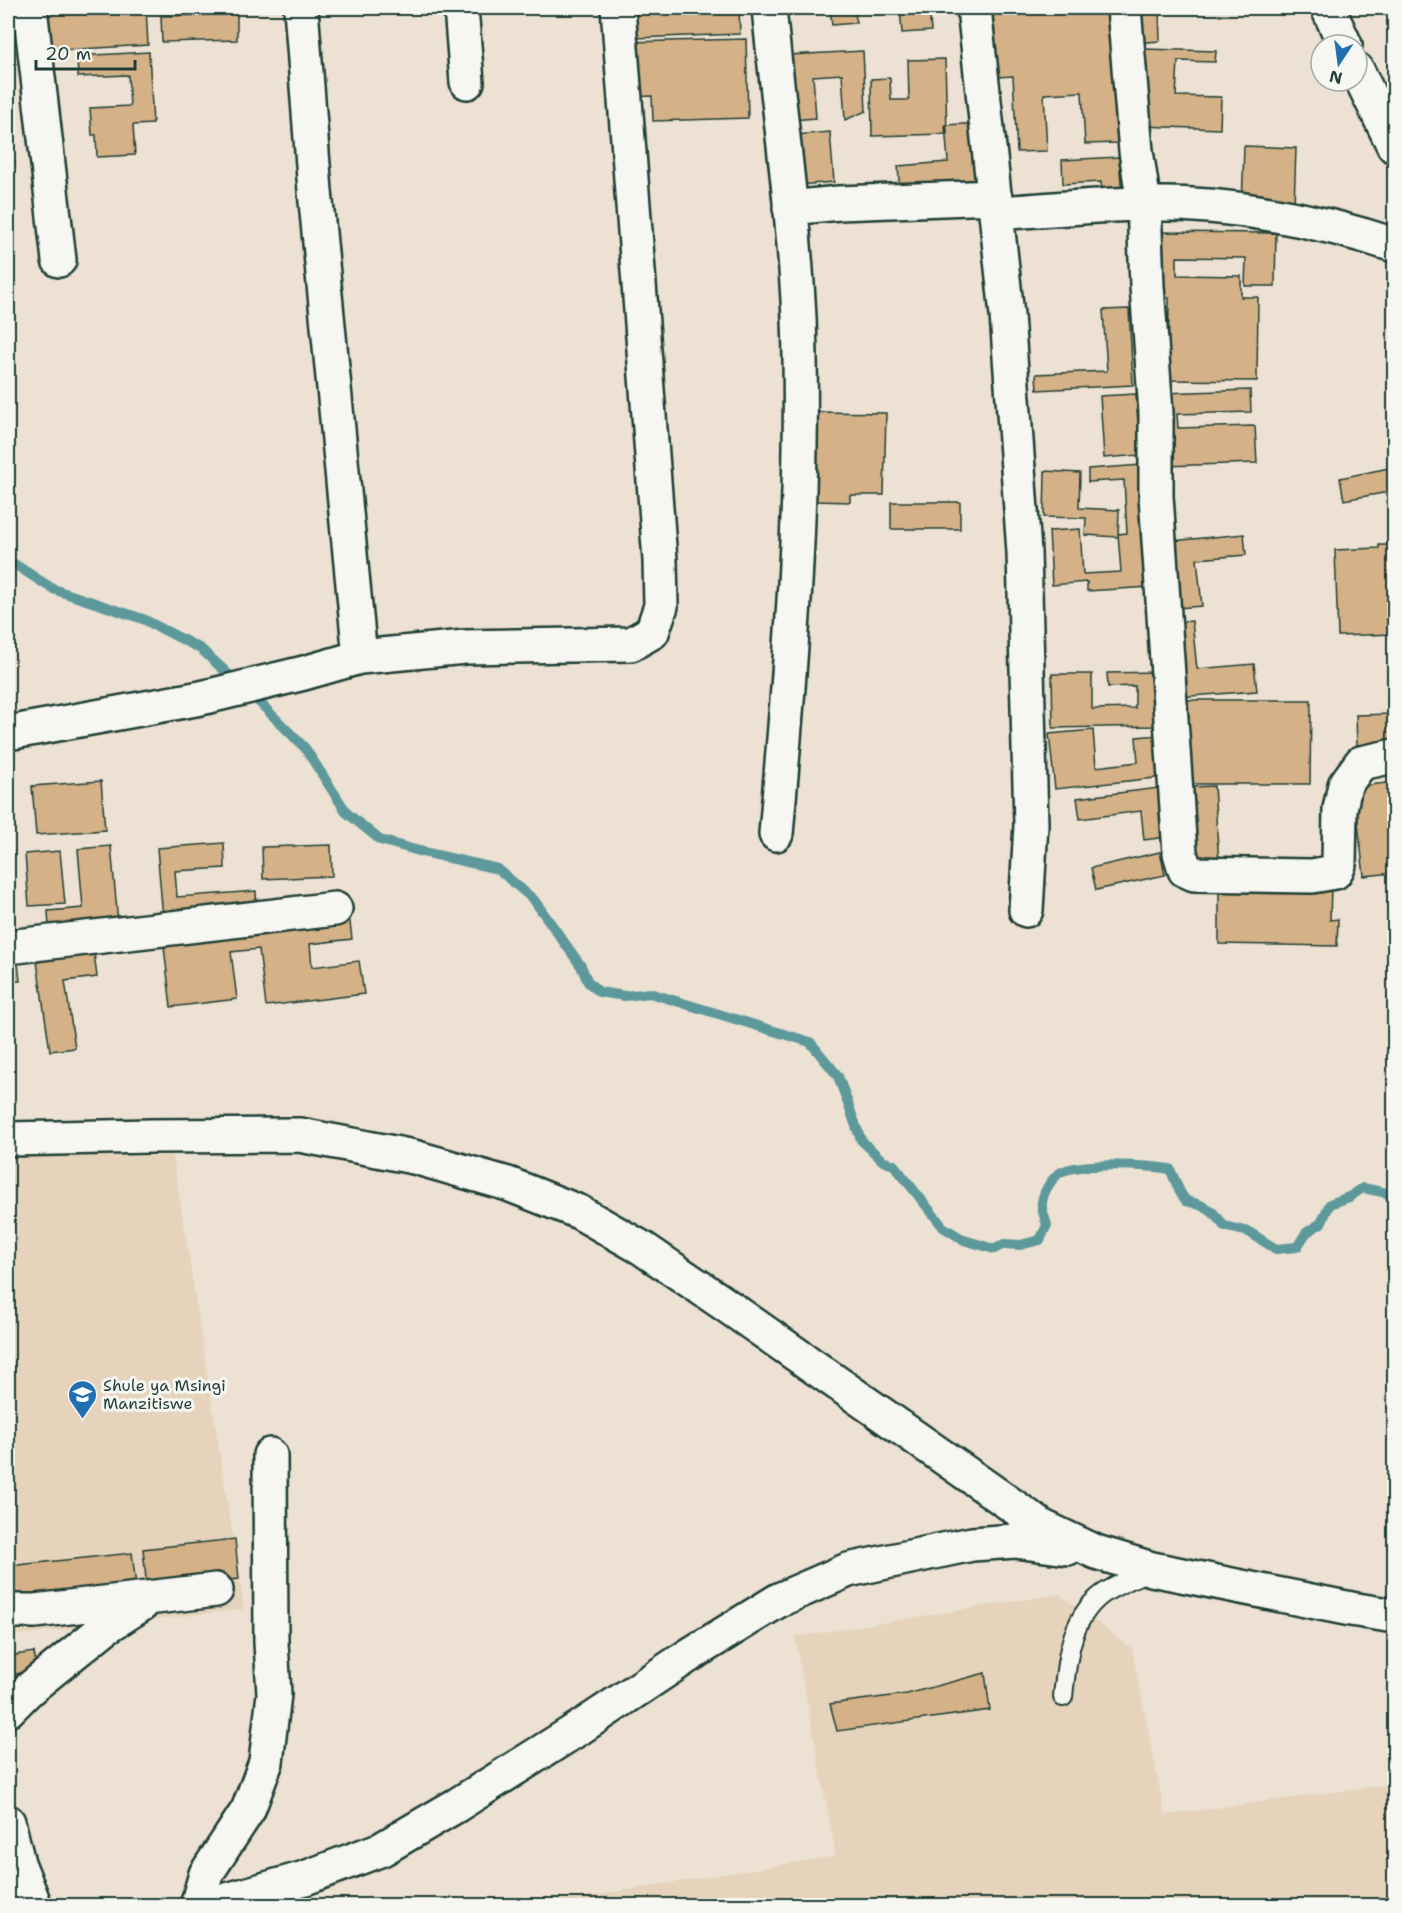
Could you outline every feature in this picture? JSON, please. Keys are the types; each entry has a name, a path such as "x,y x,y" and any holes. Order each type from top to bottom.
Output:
{"main road":[{"path":"30,8 59,260"},
{"path":"301,8 315,191 360,657"},
{"path":"461,8 467,82"},
{"path":"8,733 201,698 360,657 465,647 631,644 652,632 661,606 660,560 618,8"},
{"path":"769,8 788,173 799,318 797,564 776,834"},
{"path":"974,8 1007,315 1024,552 1031,825 1026,910"},
{"path":"1124,8 1136,151 1144,204 1156,413 1156,496 1180,853 1185,870 1194,874 1312,876 1335,872 1339,865 1340,809 1345,784 1361,763 1395,756"},
{"path":"1328,8 1339,33"},
{"path":"1368,93 1395,146"},
{"path":"790,208 861,202 1210,206 1272,215 1353,231 1395,245"},
{"path":"8,947 335,909"},
{"path":"8,1139 300,1135 414,1157 508,1184 579,1212 642,1248 1043,1527 1096,1552 1152,1569 1395,1616"},
{"path":"197,1905 206,1874 248,1810 266,1762 274,1694 271,1642 270,1455"},
{"path":"206,1905 305,1878 382,1849 486,1787 779,1600 848,1570 972,1544 1015,1541 1096,1552"},
{"path":"8,1611 35,1611 148,1600 216,1590"},
{"path":"8,1710 28,1690 106,1627 148,1600"},
{"path":"8,1822 18,1863 35,1905"}],"lane":[{"path":"1063,1697 1066,1657 1082,1614 1107,1591 1152,1569"}],"shaded area":[{"path":"8,1156 173,1156 244,1609 8,1636"},
{"path":"1059,1594 1132,1649 1165,1815 1394,1784 1394,1905 530,1906 836,1856 795,1637"}],"building":[{"path":"43,8 146,8 148,45 46,51"},
{"path":"633,8 739,8 740,34 634,38"},
{"path":"830,8 855,8 856,23 832,25"},
{"path":"900,8 929,8 931,31 902,33"},
{"path":"1110,8 1117,143 1085,144 1082,92 1044,94 1047,151 1017,152 1013,76 997,77 993,12"},
{"path":"1135,8 1159,8 1160,41 1136,43"},
{"path":"1176,8 1205,8 1205,10 1176,11"},
{"path":"237,14 237,40 162,42 161,16"},
{"path":"746,39 748,118 653,121 652,96 630,97 629,42"},
{"path":"1143,49 1216,51 1215,62 1178,61 1176,96 1221,97 1220,129 1141,126"},
{"path":"863,51 866,111 845,120 842,74 813,76 816,118 792,120 788,55"},
{"path":"149,52 153,124 133,125 135,155 97,157 96,135 92,135 90,108 130,106 128,75 78,77 77,56"},
{"path":"945,59 947,134 872,136 871,79 890,78 891,100 909,100 908,60"},
{"path":"8,102 15,164 8,165"},
{"path":"982,123 986,187 900,193 898,166 948,162 945,125"},
{"path":"830,132 834,182 799,185 795,135"},
{"path":"1244,146 1296,148 1294,207 1242,206"},
{"path":"1119,157 1122,196 1102,197 1101,182 1063,184 1062,160"},
{"path":"1155,232 1276,233 1275,286 1245,286 1246,258 1177,257 1177,275 1241,276 1241,297 1258,297 1257,381 1168,380 1169,298 1155,298"},
{"path":"1129,309 1133,385 1037,390 1036,374 1107,371 1103,310"},
{"path":"1250,390 1251,412 1177,414 1178,428 1255,426 1257,463 1164,466 1163,393"},
{"path":"1136,394 1140,455 1104,458 1100,396"},
{"path":"816,412 886,413 884,495 850,495 850,502 814,501"},
{"path":"1142,465 1150,587 1087,591 1087,582 1052,585 1049,531 1080,529 1083,574 1121,572 1118,534 1127,533 1124,480 1088,482 1088,469"},
{"path":"1394,467 1394,491 1344,500 1340,478"},
{"path":"1045,471 1080,473 1079,508 1119,510 1118,537 1085,535 1086,518 1044,517"},
{"path":"891,502 960,502 960,529 891,529"},
{"path":"1244,534 1246,555 1197,559 1202,606 1178,608 1172,541"},
{"path":"1379,545 1394,545 1394,634 1338,636 1335,550 1379,548"},
{"path":"1192,621 1197,669 1254,664 1257,691 1178,697 1171,623"},
{"path":"1156,672 1157,726 1053,728 1052,674 1092,674 1092,709 1135,708 1135,686 1108,687 1107,673"},
{"path":"1185,700 1311,700 1310,784 1184,784"},
{"path":"1394,714 1394,744 1357,745 1356,715"},
{"path":"1093,730 1096,767 1138,762 1136,737 1160,735 1164,777 1055,789 1049,734"},
{"path":"101,781 105,830 36,835 32,786"},
{"path":"1394,782 1394,873 1364,876 1354,787"},
{"path":"1214,786 1219,863 1195,864 1190,787"},
{"path":"1159,788 1166,837 1144,840 1141,811 1080,819 1077,798"},
{"path":"224,843 225,868 175,871 177,897 256,891 257,912 163,918 157,848"},
{"path":"331,845 332,876 263,879 262,847"},
{"path":"111,846 118,922 49,928 48,911 83,908 78,849"},
{"path":"60,851 65,904 29,906 25,854"},
{"path":"1160,852 1165,875 1096,890 1091,868"},
{"path":"8,853 12,885 8,885"},
{"path":"1219,886 1331,888 1330,920 1338,919 1337,946 1219,944"},
{"path":"349,915 352,939 310,944 312,967 359,961 364,994 266,1006 259,949 231,952 237,999 171,1007 163,938"},
{"path":"94,953 97,977 65,981 75,1048 50,1051 37,962"},
{"path":"17,954 20,981 8,982 8,955"},
{"path":"8,1015 10,1015 12,1037 8,1038"},
{"path":"235,1539 239,1579 147,1589 143,1549"},
{"path":"132,1553 137,1594 8,1607 8,1566"},
{"path":"34,1652 37,1671 8,1675 8,1656"},
{"path":"985,1673 990,1710 837,1731 830,1704 907,1694"}],"waterway":[{"path":"8,560 53,589 143,619 201,649 238,683"},
{"path":"250,693 305,748 347,813 380,840 498,869 534,900 581,966 588,982 599,992 625,996 650,993 810,1042 838,1076 861,1140 883,1161 894,1165 943,1227 964,1240 994,1249 1004,1244 1020,1245 1040,1240 1047,1225 1042,1202 1050,1183 1066,1170 1089,1166 1147,1166 1170,1169 1186,1201 1208,1209 1224,1226 1249,1232 1276,1249 1297,1247 1306,1233 1321,1223 1330,1204 1349,1197 1363,1188 1387,1193 1394,1200"}],"place":[{"name":"Shule ya Msingi Manzitiswe","path":"82,1420"}]}
